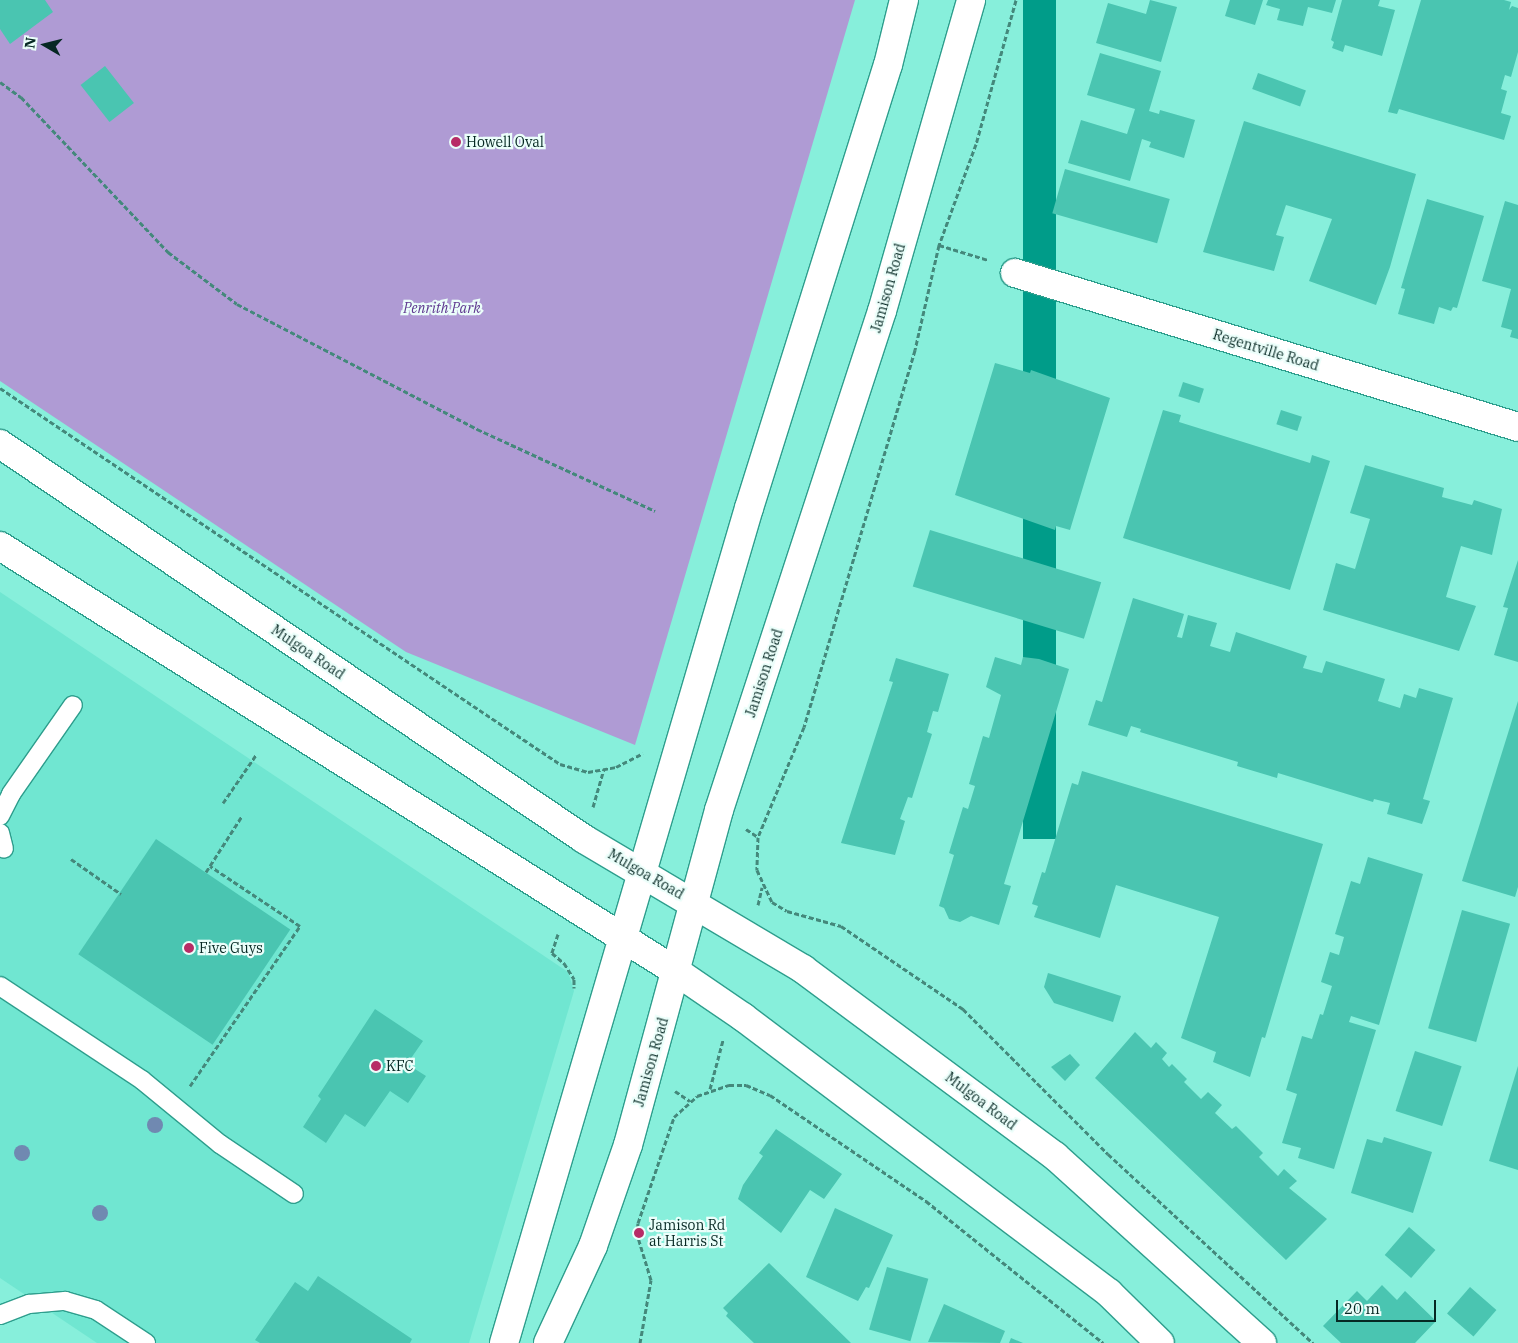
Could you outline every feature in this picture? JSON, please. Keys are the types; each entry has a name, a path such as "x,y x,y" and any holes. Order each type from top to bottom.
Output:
{"main road":[{"path":"504,1343 746,517 888,64 904,0"},
{"name":"Jamison Road","path":"548,1343 593,1246 628,1145 725,793 882,311 971,0"},
{"name":"Regentville Road","path":"1015,273 1518,427"},
{"name":"Mulgoa Road","path":"0,444 584,839 642,870 803,969 1055,1156 1262,1343"},
{"path":"0,546 676,972 759,1029 1109,1293 1160,1343"}],"lane":[{"path":"0,816 11,794 73,705"},
{"path":"0,986 142,1080 220,1144 294,1194"},
{"path":"0,1315 30,1304 65,1301 96,1310 146,1343"}],"path":[{"path":"1016,0 976,144 939,245 915,350 804,727 758,837 757,870 762,886 772,902 787,911 841,926 963,1009 1108,1154 1314,1343"},
{"path":"0,82 21,97 168,252 237,304 477,429 654,511"},
{"path":"939,245 984,259"},
{"path":"0,388 560,764 588,772 616,767 640,757"},
{"path":"223,803 256,755"},
{"path":"206,872 242,816"},
{"path":"71,859 121,894"},
{"path":"176,1107 300,926 210,866"},
{"path":"552,953 564,963 574,979 575,999"},
{"path":"640,1343 650,1280 637,1234 638,1223 674,1117 690,1101 710,1089 746,1085 770,1095 926,1201 1102,1343"}],"shaded area":[{"path":"1023,0 1056,0 1056,839 1023,839"},
{"path":"0,592 568,972 574,991 469,1343 97,1343 0,1278"}],"green space":[{"name":"Penrith Park","path":"0,0 855,0 635,745 406,652 0,381"}],"building":[{"path":"0,0 45,0 53,12 10,44 0,29"},
{"path":"1150,0 1177,7 1161,62 1096,43 1108,3 1146,14"},
{"path":"1230,0 1263,0 1255,25 1225,16"},
{"path":"1268,0 1336,0 1332,13 1308,7 1303,26 1277,20 1280,9 1266,5"},
{"path":"1342,0 1380,0 1378,6 1395,10 1382,56 1345,45 1343,52 1332,48 1334,42 1331,40"},
{"path":"1421,0 1504,0 1511,2 1509,10 1512,6 1518,8 1518,52 1511,77 1505,75 1501,89 1507,91 1501,113 1511,116 1504,140 1399,109 1397,114 1388,112"},
{"path":"1100,53 1161,71 1149,111 1159,114 1160,110 1195,120 1184,158 1149,147 1151,142 1142,139 1130,181 1068,163 1081,120 1127,134 1135,109 1087,95"},
{"path":"105,66 134,103 110,122 81,85"},
{"path":"1258,73 1306,90 1300,106 1252,89"},
{"path":"1244,121 1416,174 1390,267 1376,305 1309,281 1332,219 1286,205 1276,235 1284,237 1274,271 1203,252"},
{"path":"1065,169 1170,199 1157,243 1052,213"},
{"path":"1427,199 1484,216 1457,308 1453,307 1451,311 1439,307 1434,324 1398,314 1405,289 1401,288"},
{"path":"1505,201 1518,205 1518,339 1510,337 1512,330 1501,327 1511,289 1482,281"},
{"path":"995,363 1030,373 1031,370 1110,398 1070,530 1056,526 1055,530 955,495"},
{"path":"1183,382 1204,389 1199,403 1178,396"},
{"path":"1163,410 1181,415 1179,422 1310,463 1312,455 1330,461 1290,590 1123,538"},
{"path":"1281,410 1302,417 1297,431 1276,424"},
{"path":"1365,465 1444,488 1442,497 1472,505 1474,500 1502,509 1492,555 1461,546 1446,597 1476,606 1459,651 1323,610 1336,563 1355,569 1370,519 1350,513"},
{"path":"930,530 1101,582 1084,639 913,586"},
{"path":"1518,560 1518,662 1494,655 1508,608 1503,607"},
{"path":"1133,598 1184,614 1177,637 1182,638 1188,615 1217,623 1210,646 1230,652 1236,632 1307,656 1303,668 1322,673 1326,661 1385,679 1378,701 1400,708 1404,694 1416,698 1419,688 1453,698 1423,799 1430,801 1422,824 1387,814 1390,803 1374,799 1373,802 1278,773 1277,778 1237,766 1238,762 1140,732 1141,729 1131,726 1127,737 1088,725 1096,700 1102,702"},
{"path":"995,657 1021,665 1023,657 1039,659 1069,669 1004,884 1011,886 999,925 971,916 960,922 949,919 944,908 939,906 954,855 949,853 963,807 968,809 975,786 969,784 983,736 989,738 1001,695 986,687"},
{"path":"896,658 949,674 938,712 933,711 927,732 932,734 912,798 908,797 900,819 905,821 895,855 841,843 893,682 889,681"},
{"path":"1518,701 1518,887 1515,897 1462,881"},
{"path":"1082,771 1323,844 1265,1038 1262,1037 1250,1077 1213,1062 1216,1052 1181,1038 1219,917 1116,885 1100,938 1034,917 1038,906 1032,904 1042,872 1045,873 1072,783 1078,785"},
{"path":"156,839 290,930 213,1045 78,954"},
{"path":"1368,857 1423,874 1379,1025 1351,1016 1349,1022 1376,1030 1334,1169 1298,1158 1301,1148 1282,1143 1297,1094 1286,1090 1302,1036 1312,1039 1320,1014 1323,1015 1332,986 1321,982 1330,952 1339,955 1344,937 1335,934 1351,881 1360,884"},
{"path":"1462,910 1510,924 1476,1042 1428,1028"},
{"path":"1048,973 1121,996 1113,1022 1054,1003 1044,987"},
{"path":"375,1009 423,1041 407,1064 426,1076 408,1103 390,1091 365,1127 345,1114 326,1143 303,1127 321,1099 318,1096"},
{"path":"1135,1032 1151,1048 1156,1042 1167,1053 1162,1059 1169,1067 1172,1064 1187,1079 1184,1082 1201,1099 1208,1092 1222,1105 1215,1113 1232,1129 1236,1126 1263,1153 1259,1157 1278,1176 1284,1169 1297,1181 1289,1188 1327,1219 1286,1260 1095,1078"},
{"path":"1415,1051 1462,1066 1442,1126 1396,1111"},
{"path":"1070,1054 1080,1065 1065,1081 1051,1067"},
{"path":"1518,1066 1518,1170 1489,1161"},
{"path":"776,1129 842,1174 824,1199 810,1190 781,1233 738,1199 743,1185 763,1156 759,1153"},
{"path":"1384,1137 1432,1152 1413,1213 1351,1193 1367,1139 1382,1143"},
{"path":"835,1208 893,1235 869,1288 866,1287 858,1301 806,1277"},
{"path":"1409,1227 1435,1250 1411,1278 1385,1255"},
{"path":"769,1263 851,1343 754,1343 726,1316 728,1313 723,1308"},
{"path":"887,1267 928,1279 910,1341 869,1329"},
{"path":"318,1276 412,1339 410,1343 260,1343 255,1340 295,1282 308,1291"},
{"path":"1382,1285 1397,1300 1405,1291 1436,1321 1415,1343 1341,1343 1323,1326 1357,1291 1367,1301"},
{"path":"1470,1287 1496,1310 1473,1336 1447,1313"},
{"path":"944,1304 1005,1331 1000,1343 928,1342"},
{"path":"1011,1338 1023,1343 1009,1343"}],"place":[{"name":"Howell Oval","path":"456,142"},
{"name":"Five Guys","path":"189,948"},
{"name":"KFC","path":"376,1066"},
{"name":"Jamison Rd at Harris St","path":"639,1233"}]}
